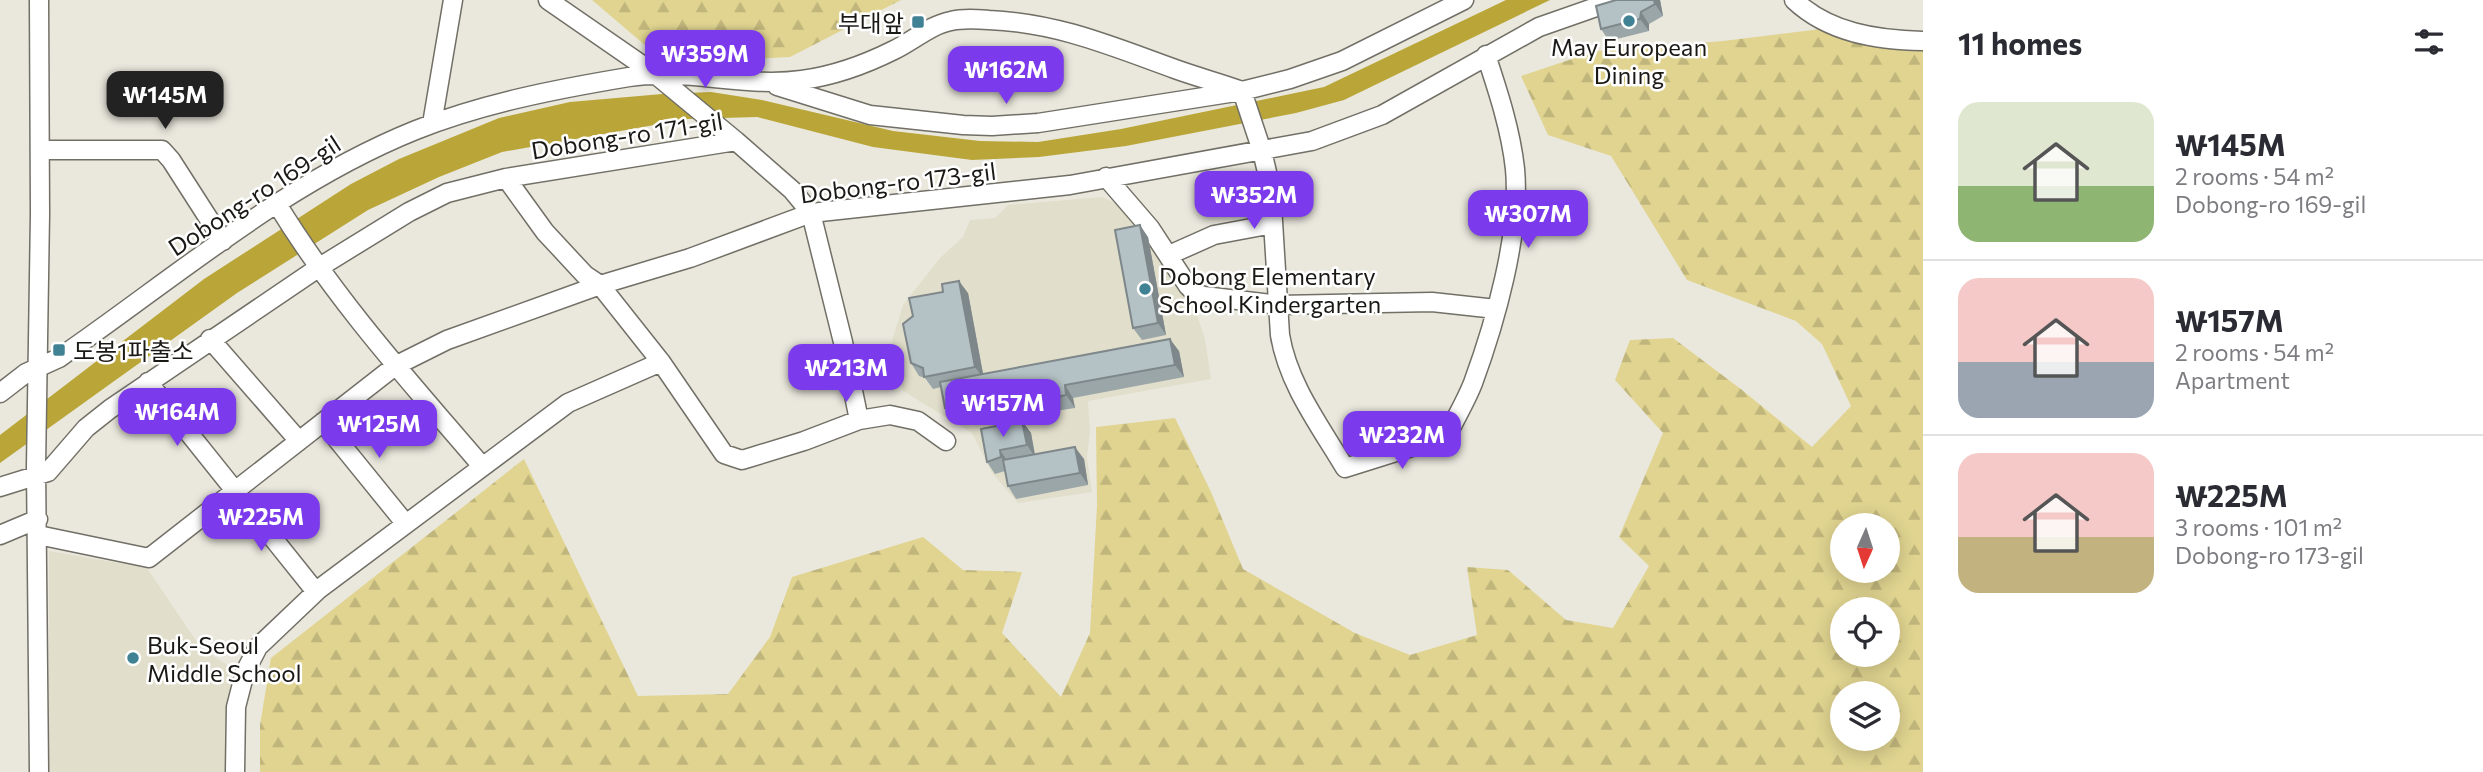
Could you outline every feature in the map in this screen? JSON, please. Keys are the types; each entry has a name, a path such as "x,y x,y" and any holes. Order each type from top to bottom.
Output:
{"street":[{"path":"39,0 40,150 36,376 39,772"},
{"path":"432,124 453,0"},
{"path":"548,0 658,76 731,136"},
{"name":"Dobong-ro 169-gil","path":"769,83 870,116 992,126 1038,123 1243,93 1342,61 1464,0"},
{"path":"1573,5 1616,0"},
{"path":"1794,0 1818,18 1875,39 1923,41"},
{"name":"Dobong-ro 173-gil","path":"38,527 149,558 395,366 447,340 600,285 690,258 811,213 1032,190 1261,146 1312,141 1370,120 1539,27 1573,5"},
{"name":"Dobong-ro 169-gil","path":"0,393 12,382 36,376 48,364 223,241 354,159 432,124 468,111 513,100 658,76 769,83 805,80 894,50 948,21 966,19 1045,25 1130,51 1243,93"},
{"path":"1243,93 1261,146 1271,189 1280,335 1284,356 1289,371 1345,468 1447,436 1472,386 1496,309 1513,230 1516,186 1512,151 1486,55"},
{"name":"Dobong-ro 171-gil","path":"36,472 54,467 76,438 92,423 316,265 431,201 460,189 731,136 792,190 811,213"},
{"path":"40,150 162,150 223,241"},
{"path":"1106,177 1150,228 1195,293 1279,305 1432,302 1496,309"},
{"name":"Dobong-ro 171-gil","path":"506,178 545,232 584,275 600,285 661,362 724,454 742,460 859,420"},
{"path":"279,207 316,265 395,366 481,465"},
{"path":"811,213 859,420 890,415 907,418 918,421 946,441"},
{"path":"1169,255 1214,235 1273,224"},
{"path":"211,339 299,441"},
{"path":"235,772 236,706 245,672 258,647 316,592 568,402 661,362"},
{"path":"148,382 316,592"},
{"path":"323,422 405,523"},
{"path":"0,487 36,472"},
{"path":"0,535 38,527"}],"shaded area":[{"path":"1506,0 1550,0 1344,100 1296,113 1126,146 1039,157 972,160 873,147 757,117 688,119 502,152 368,210 237,293 0,463 0,435 204,279 351,184 399,159 499,118 570,102 711,92 762,100 893,131 980,141 1038,142 1121,129 1324,87"},
{"path":"1103,197 1126,209 1192,300 1205,339 1211,379 1088,401 1090,431 1087,458 1092,492 1018,503 992,473 972,433 903,391 892,341 903,305 940,258 963,237 970,220 995,218 1008,205"},
{"name":"Buk-Seoul Middle School","path":"49,551 147,568 201,648 232,668 229,708 231,772 49,772"}],"green space":[{"path":"592,0 901,0 790,57 667,64"},
{"path":"1821,29 1923,36 1923,772 260,772 260,725 271,658 524,459 638,696 728,694 770,637 792,577 923,537 963,570 1022,572 1002,633 1061,697 1090,633 1097,505 1096,427 1175,418 1211,492 1243,569 1355,633 1410,655 1477,635 1467,567 1508,570 1566,620 1613,628 1649,566 1619,537 1663,433 1615,380 1630,340 1673,338 1812,447 1851,406 1822,344 1796,321 1687,280 1611,156 1548,135 1521,76 1596,51 1723,41"}],"building":[{"path":"1616,0 1654,0 1655,4 1641,12 1640,19 1601,29 1596,6"},
{"name":"Dobong Elementary School Kindergarten","path":"1140,225 1158,323 1133,328 1115,230"},
{"path":"959,281 975,367 924,377 923,368 911,363 903,324 913,316 909,298 943,292 942,284"},
{"path":"1170,339 1175,365 1065,385 1066,395 1047,399 1045,389 1015,395 1017,407 997,411 995,399 945,408 940,382"},
{"path":"1022,421 1027,445 1000,450 1001,457 987,462 981,429"},
{"path":"1075,447 1080,473 1008,486 1003,460"}],"place":[{"name":"May European Dining","path":"1629,21"},
{"name":"부대앞","path":"918,22"},
{"name":"Dobong Elementary School Kindergarten","path":"1145,289"},
{"name":"도봉1파출소","path":"59,350"},
{"name":"Buk-Seoul Middle School","path":"133,658"}]}
